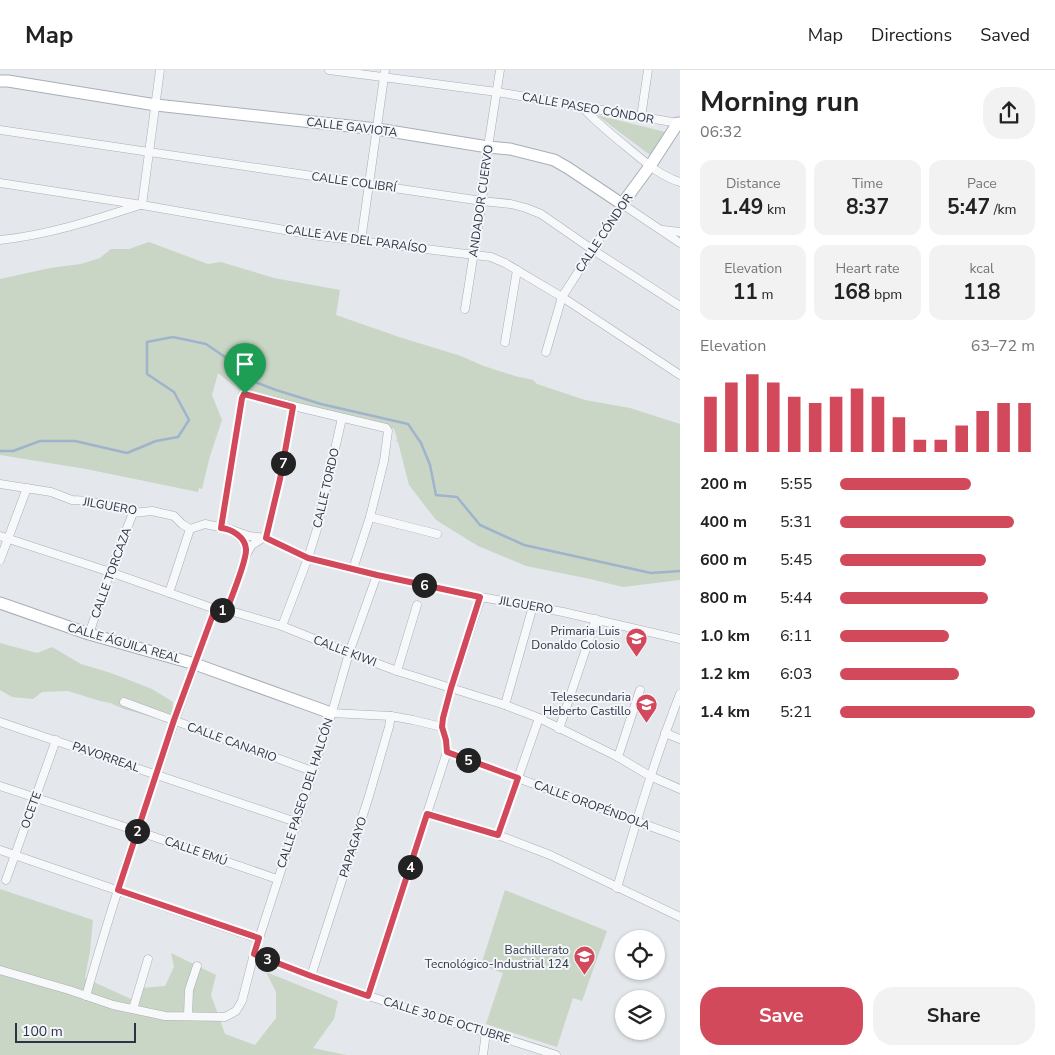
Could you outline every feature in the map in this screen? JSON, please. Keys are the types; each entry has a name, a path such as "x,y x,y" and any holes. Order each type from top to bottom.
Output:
{"street":[{"path":"0,240 42,234 142,205 160,70"},
{"name":"CALLE PASEO CÓNDOR","path":"328,70 385,74 679,123"},
{"name":"ANDADOR CUERVO","path":"465,309 500,70"},
{"path":"640,117 648,70"},
{"path":"360,241 385,74"},
{"name":"CALLE GAVIOTA","path":"0,81 156,104 377,129 510,150 554,160 680,243"},
{"path":"582,107 650,166 668,178 680,182"},
{"name":"CALLE CÓNDOR","path":"546,352 562,297 622,204 679,123"},
{"name":"CALLE COLIBRÍ","path":"0,130 510,204 526,208 541,214 680,306"},
{"name":"CALLE AVE DEL PARAÍSO","path":"0,183 142,205 319,236 491,257 505,262 562,297 679,373"},
{"path":"661,230 680,232"},
{"path":"505,342 517,270"},
{"path":"246,556 246,547 239,536 225,528 244,394 387,429 384,462 370,517 353,569"},
{"path":"227,610 246,556 252,545 265,538 280,479 293,407"},
{"name":"CALLE TORDO","path":"282,626 308,558 342,418"},
{"name":"JILGUERO","path":"0,484 50,492 72,500 91,501 102,505 123,508 133,513 152,511 174,516 190,530 204,524 225,528 249,536 265,538 308,558 377,575 596,619 680,639"},
{"path":"0,560 4,537 27,488"},
{"name":"CALLE TORCAZA","path":"89,634 133,513"},
{"path":"370,517 436,534"},
{"path":"169,593 190,530"},
{"name":"CALLE KIWI","path":"4,537 215,609 227,610 282,626 397,671 539,718 618,757 650,776 680,789"},
{"name":"CALLE PASEO DEL HALCÓN","path":"188,1016 225,1017 236,1011 242,1001 277,879 332,713 349,653 377,575"},
{"path":"368,996 447,752 442,727 451,688 480,597"},
{"name":"CALLE ÁGUILA REAL","path":"0,603 89,634 195,664 332,713"},
{"path":"397,671 417,605"},
{"path":"504,705 533,606"},
{"path":"86,996 101,942 174,720 215,609"},
{"path":"559,728 596,619"},
{"path":"618,757 640,690"},
{"path":"617,888 650,776 680,694"},
{"name":"CALLE CANARIO","path":"124,702 312,771"},
{"path":"332,713 391,716 442,727"},
{"name":"PAPAGAYO","path":"311,976 369,796 391,716"},
{"path":"498,835 539,718"},
{"name":"PAVORREAL","path":"0,722 296,822"},
{"path":"665,733 680,739"},
{"name":"OCETE","path":"6,880 56,740"},
{"name":"CALLE OROPÉNDOLA","path":"447,752 680,837"},
{"name":"CALLE EMÚ","path":"0,786 277,879"},
{"path":"427,814 498,835 550,855 680,917"},
{"path":"0,850 259,938"},
{"name":"CALLE 30 DE OCTUBRE","path":"254,954 368,996 556,1055"},
{"path":"133,1009 148,959"},
{"path":"0,970 133,1009 165,1016 188,1016 189,990 196,966"},
{"path":"483,1055 486,1032"}],"green space":[{"path":"597,115 665,132 650,155"},
{"path":"149,242 208,264 221,262 274,278 340,290 336,315 461,356 481,365 533,380 537,384 585,400 630,408 680,424 680,580 623,587 526,566 478,546 436,520 409,485 394,429 239,390 218,373 212,395 222,420 210,456 202,489 199,488 198,492 86,469 0,455 0,279 50,268 81,264 100,258 111,249 129,249"},
{"path":"0,643 37,653 52,647 81,664 152,689 173,702 172,716 155,718 68,691 42,692 33,699 12,697 0,690"},
{"path":"0,889 93,920 85,978 131,999 141,988 165,986 174,967 171,953 216,975 211,995 225,1034 255,1045 276,1018 276,992 266,972 338,1001 334,1019 313,1048 346,1055 0,1055"},
{"path":"505,890 607,931 582,1001 573,998 557,1047 486,1024 503,973 481,965"}],"waterway":[{"path":"0,451 13,451 40,441 75,441 127,453 156,441 178,437 189,420 174,392 147,374 147,342 173,337 206,344 225,357 239,376 276,390 321,404 408,424 421,443 430,465 436,495 457,497 480,525 524,545 651,573 680,571"}],"place":[{"name":"Primaria Luis Donaldo Colosio","path":"636,657"},
{"name":"Telesecundaria Heberto Castillo","path":"647,723"},
{"name":"Bachillerato Tecnológico-Industrial 124","path":"585,976"}],"route":[{"path":"245,394 293,407 280,479 266,538 308,558 480,597 446,706 442,727 447,752 518,778 498,835 427,814 368,996 254,954 259,938 118,890 174,720 215,609 227,610 246,556 246,547 239,536 229,529 221,528 242,398 245,394"}]}
